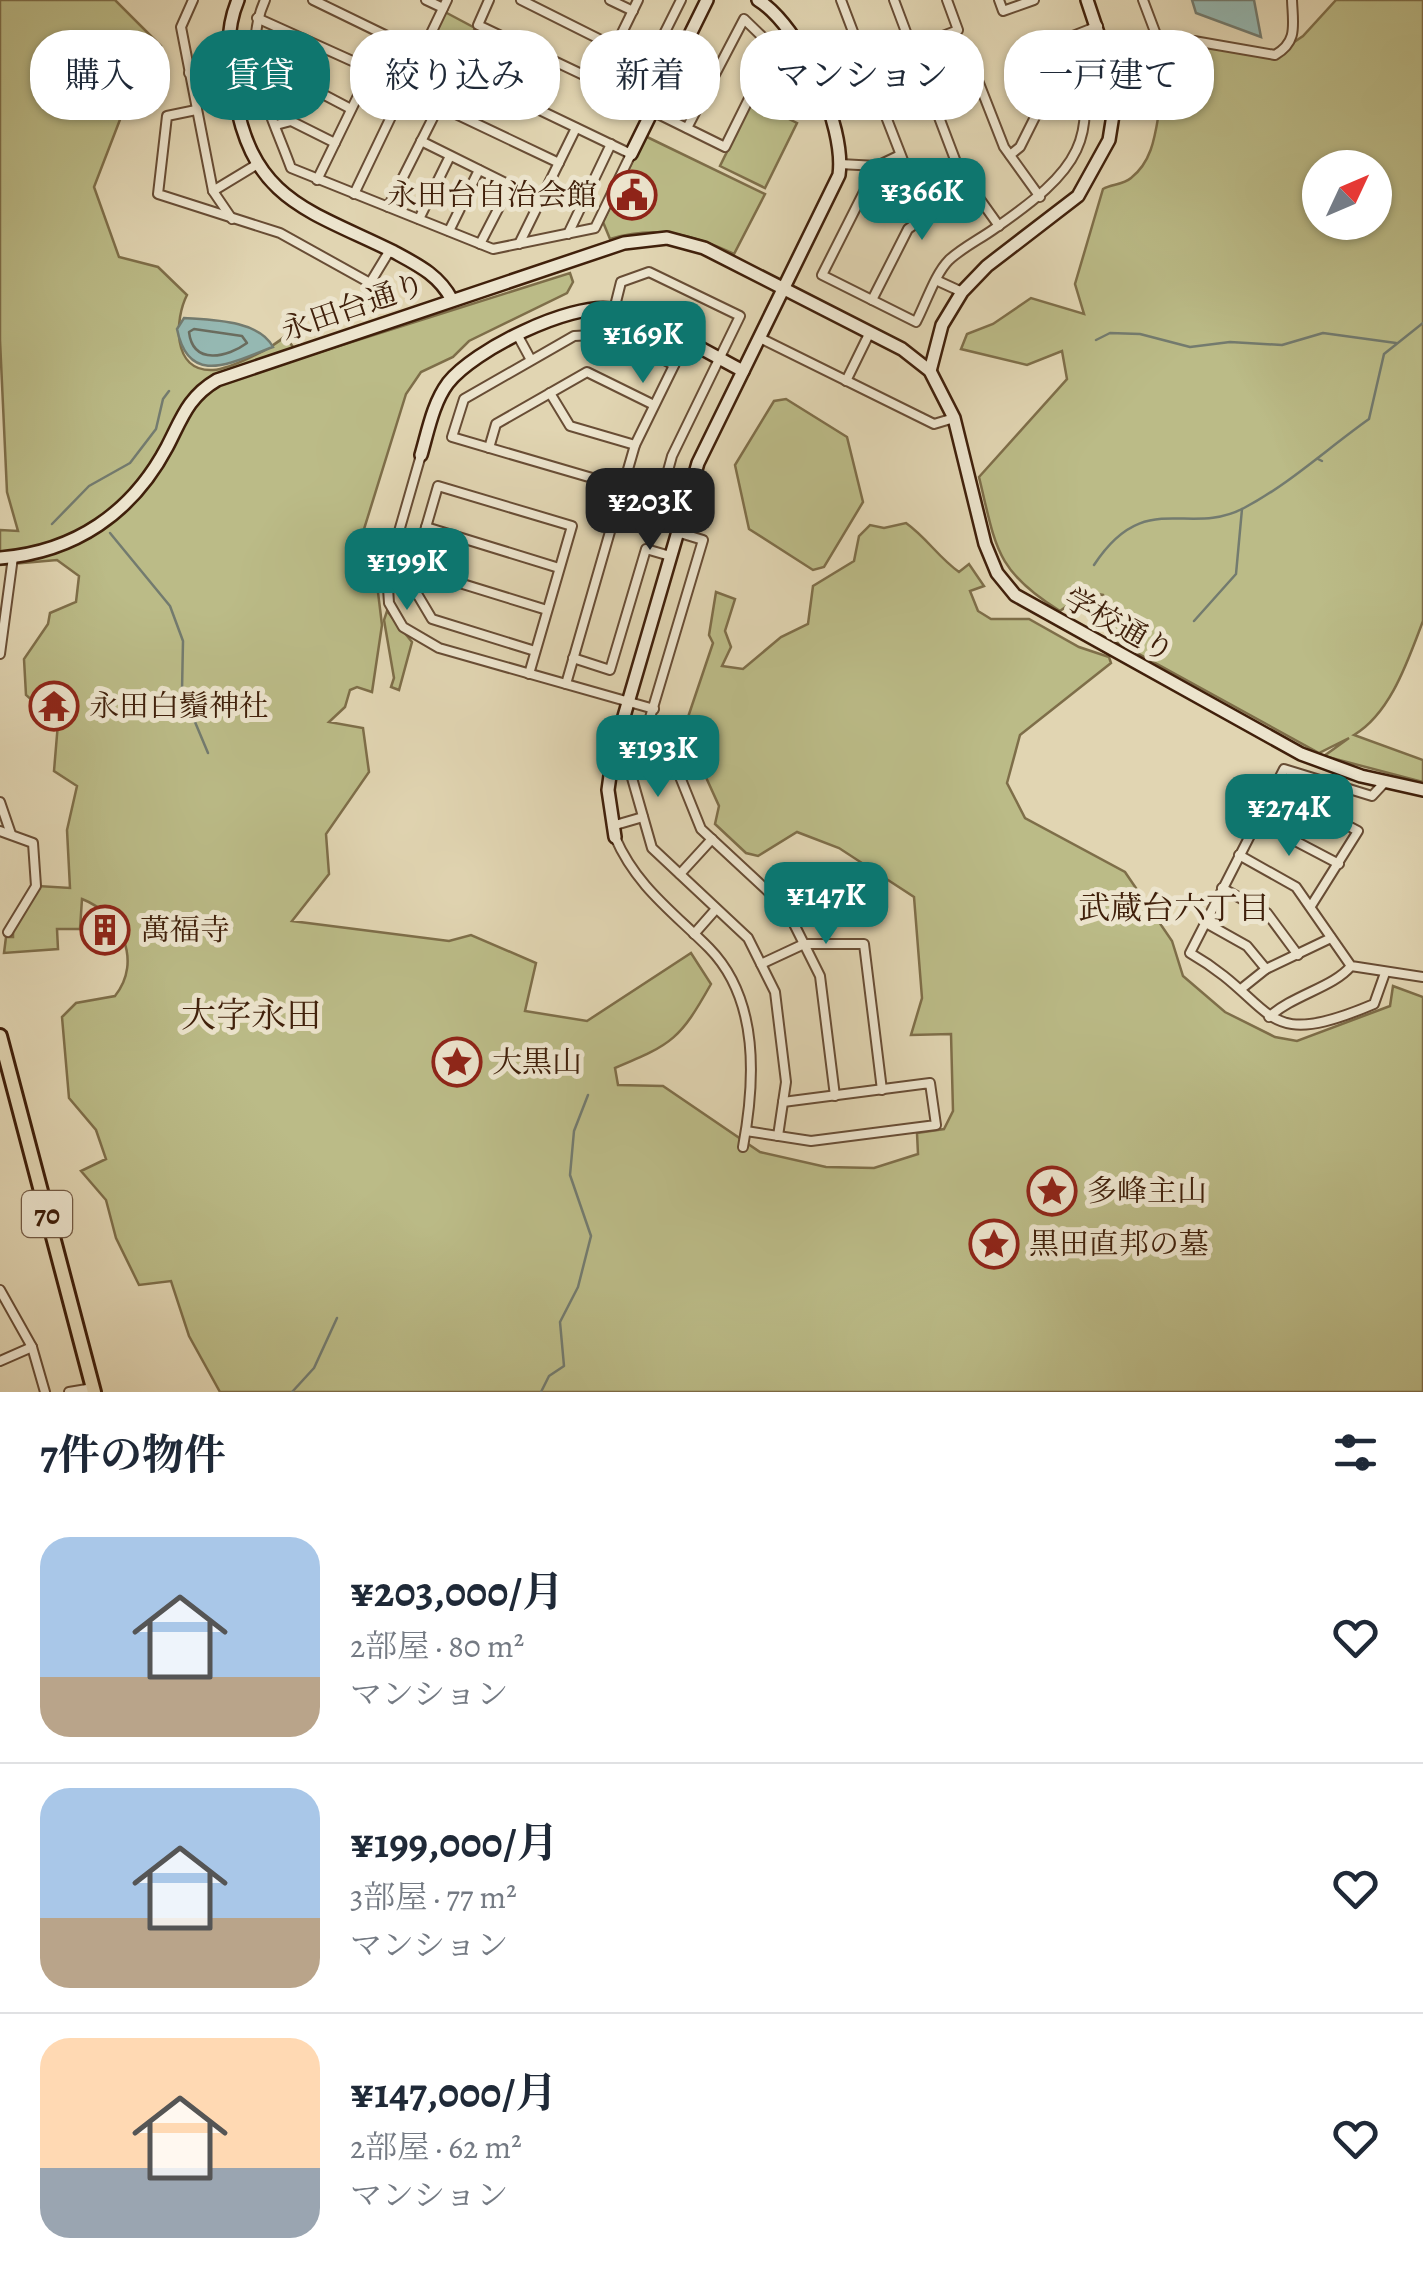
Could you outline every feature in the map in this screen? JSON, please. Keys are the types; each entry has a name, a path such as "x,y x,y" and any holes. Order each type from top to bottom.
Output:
{"main road":[{"name":"70","path":"0,1036 94,1390"}],"street":[{"path":"190,78 180,26 192,0"},
{"path":"229,30 238,0"},
{"path":"256,30 265,0"},
{"path":"312,0 374,30"},
{"path":"426,0 445,4 432,30"},
{"path":"489,0 478,24 580,73"},
{"path":"521,0 583,30"},
{"path":"610,0 633,11"},
{"path":"624,30 638,0"},
{"path":"666,30 681,0"},
{"path":"692,30 707,0"},
{"path":"758,0 790,30"},
{"path":"840,0 852,30"},
{"path":"894,0 912,48 958,30 946,0"},
{"path":"999,0 1003,11 1034,0"},
{"path":"1087,0 1099,30"},
{"path":"1143,0 1154,30"},
{"path":"1214,44 1274,55 1289,47 1294,34 1292,0"},
{"path":"257,18 350,60"},
{"path":"687,128 744,19 755,30"},
{"path":"1088,30 1098,26"},
{"path":"984,94 1010,155 1040,197"},
{"path":"190,111 168,116 158,194 280,234 370,283 390,250"},
{"path":"317,180 350,111"},
{"path":"671,120 725,147 740,117"},
{"path":"198,120 212,190 232,220"},
{"path":"239,120 256,165 283,195 427,270 452,300"},
{"path":"274,120 291,168 493,250 595,228 648,120"},
{"path":"354,194 389,120"},
{"path":"388,207 431,120"},
{"path":"467,120 558,163"},
{"path":"559,120 631,154"},
{"path":"743,1148 751,1063 741,1000 722,963 641,884 614,831 609,771 684,507 708,440 836,186 840,164 827,120"},
{"path":"887,120 924,217"},
{"path":"940,120 959,170 999,226"},
{"path":"1010,155 1020,147 1034,120"},
{"path":"876,166 822,276 916,322 947,262 1059,180 1085,129 1085,120"},
{"path":"930,371 942,326 962,292 987,266 1078,196 1115,120"},
{"path":"276,126 291,121 335,142"},
{"path":"519,244 576,128"},
{"path":"421,142 540,200"},
{"path":"568,234 610,144"},
{"path":"840,164 876,166 900,155"},
{"path":"420,219 450,156"},
{"path":"212,190 256,165"},
{"path":"448,231 479,170"},
{"path":"1059,180 1078,196"},
{"path":"872,300 908,229 970,185"},
{"path":"480,244 510,186"},
{"name":"永田台通り","path":"7,557 41,551 106,525 158,462 192,397 217,380 647,238 683,240 704,248 870,332 930,371"},
{"path":"614,310 621,282 649,272 740,316 672,456 660,500 684,507"},
{"path":"938,280 962,292"},
{"path":"654,710 438,648 403,627 387,589 396,541 439,398 452,379 518,336 567,312 614,310 744,371"},
{"path":"846,381 870,332"},
{"path":"623,487 452,437 464,399 574,336 613,334 674,365"},
{"path":"518,336 532,360"},
{"path":"760,338 934,424 954,418"},
{"path":"566,684 635,445 685,343"},
{"name":"学校通り","path":"930,371 954,418 985,544 997,573 1016,595 1301,754 1423,790"},
{"path":"489,448 496,424 587,372 654,405"},
{"path":"550,393 570,426 635,445"},
{"path":"535,651 432,619 410,582 438,486 583,529"},
{"path":"528,674 572,526"},
{"path":"426,527 559,568"},
{"path":"677,532 703,540 632,778 652,848 748,938 775,992 786,1082 778,1136"},
{"path":"396,541 419,548"},
{"path":"573,658 610,670 646,549 670,556"},
{"path":"0,654 7,557"},
{"path":"414,568 547,610"},
{"path":"645,740 668,747 691,809 712,839 786,908 820,976 835,1096"},
{"path":"1384,973 1376,1002 1329,1023 1296,1026 1269,1017 1242,988 1190,953 1284,769 1372,796 1386,781"},
{"path":"1274,787 1358,831 1311,906"},
{"path":"0,802 11,834"},
{"path":"614,831 643,817"},
{"path":"1257,821 1340,864"},
{"path":"0,832 33,843 38,878 8,932"},
{"path":"680,874 712,839"},
{"path":"1239,855 1281,876 1311,906 1351,966 1423,977"},
{"path":"1222,888 1267,913 1298,955"},
{"path":"694,934 716,909"},
{"path":"1206,923 1248,946 1266,969"},
{"path":"1242,988 1266,969 1331,938"},
{"path":"761,964 804,944 864,944 882,1090"},
{"path":"1269,1017 1289,998 1344,976 1351,966"},
{"path":"746,1131 811,1142 936,1125 930,1084 784,1102"},
{"path":"0,1290 32,1347 44,1392"},
{"path":"0,1361 32,1347"},
{"path":"68,1392 94,1390"}],"green space":[{"path":"0,0 115,0 145,30 30,30 30,120 120,120 94,187 119,257 158,267 187,295 180,317 180,342 183,353 199,368 230,366 285,336 301,358 570,273 573,282 567,293 469,341 453,357 421,372 406,394 360,542 377,584 382,625 372,692 357,687 350,690 345,707 329,722 363,728 369,772 326,834 329,874 292,921 449,941 471,935 536,963 525,1011 587,1021 691,953 711,984 673,1038 615,1068 618,1085 663,1086 760,1152 826,1167 874,1168 918,1154 917,1133 944,1129 953,1111 951,1034 911,1035 922,998 914,897 839,848 797,832 758,856 746,853 715,824 719,806 684,729 713,643 709,635 716,592 735,599 725,631 731,647 722,666 743,669 781,637 808,624 813,586 854,561 859,536 870,525 884,528 906,523 959,572 969,564 984,586 970,591 978,611 991,619 1029,619 1079,647 1109,657 1111,663 1020,735 1007,783 1025,818 1125,872 1172,941 1183,976 1225,1012 1275,1037 1297,1041 1390,1006 1393,986 1423,997 1423,1392 220,1392 189,1336 171,1281 139,1285 116,1238 106,1200 81,1171 106,1159 96,1130 69,1098 62,1017 76,1003 115,996 127,968 124,940 108,916 82,899 80,929 57,929 58,949 4,953 6,937 13,937 13,927 38,886 70,888 67,830 77,786 54,771 58,723 26,695 24,659 48,624 50,613 76,602 79,576 57,560 0,565 0,530 18,531 7,492 0,340"},
{"path":"1336,0 1423,0 1423,621 1388,700 1354,735 1423,760 1423,782 1324,756 1349,738 1319,753 1108,637 1115,615 1103,595 1086,592 1060,611 1039,597 1022,583 1001,555 979,477 1067,379 1062,351 1027,365 961,349 967,334 993,324 1031,298 1084,314 1075,284 1103,189 1128,180 1142,166 1150,153 1157,120 1214,120 1214,43 1275,55 1303,36"},
{"path":"445,12 475,28 474,30 436,30"},
{"path":"743,120 797,123 765,188 720,166"},
{"path":"645,136 765,194 734,254 703,241 658,232 610,239 603,222"},
{"path":"786,399 847,437 863,502 824,567 813,570 749,529 735,465 774,401"},
{"path":"387,611 412,642 399,690 391,687 394,678 384,620"}],"water":[{"path":"1192,0 1254,0 1261,37 1196,13"},
{"path":"184,318 246,326 273,347 229,363 202,365 183,348 177,329"}],"waterway":[{"path":"1094,565 1113,541 1131,527 1167,518 1224,516 1260,499 1292,477 1369,419 1384,354 1423,323"},
{"path":"1096,340 1110,333 1140,334 1190,347 1230,342 1282,345 1323,333 1396,343"},
{"path":"52,524 89,486 130,463 156,429 163,399 169,391"},
{"path":"1318,459 1322,461"},
{"path":"1194,621 1236,574 1242,509"},
{"path":"110,533 170,606 183,641 182,691 208,753"},
{"path":"541,1392 549,1376 564,1366 560,1322 578,1287 591,1236 570,1175 574,1131 588,1095"},
{"path":"292,1392 314,1368 337,1318"}],"place":[{"name":"永田台自治会館","path":"632,195"},
{"name":"永田白鬚神社","path":"54,706"},
{"name":"萬福寺","path":"105,930"},
{"name":"大黒山","path":"457,1062"},
{"name":"多峰主山","path":"1052,1191"},
{"name":"黒田直邦の墓","path":"994,1244"}],"district":[{"name":"武蔵台六丁目","path":"1174,908"},
{"name":"大字永田","path":"251,1015"}]}
